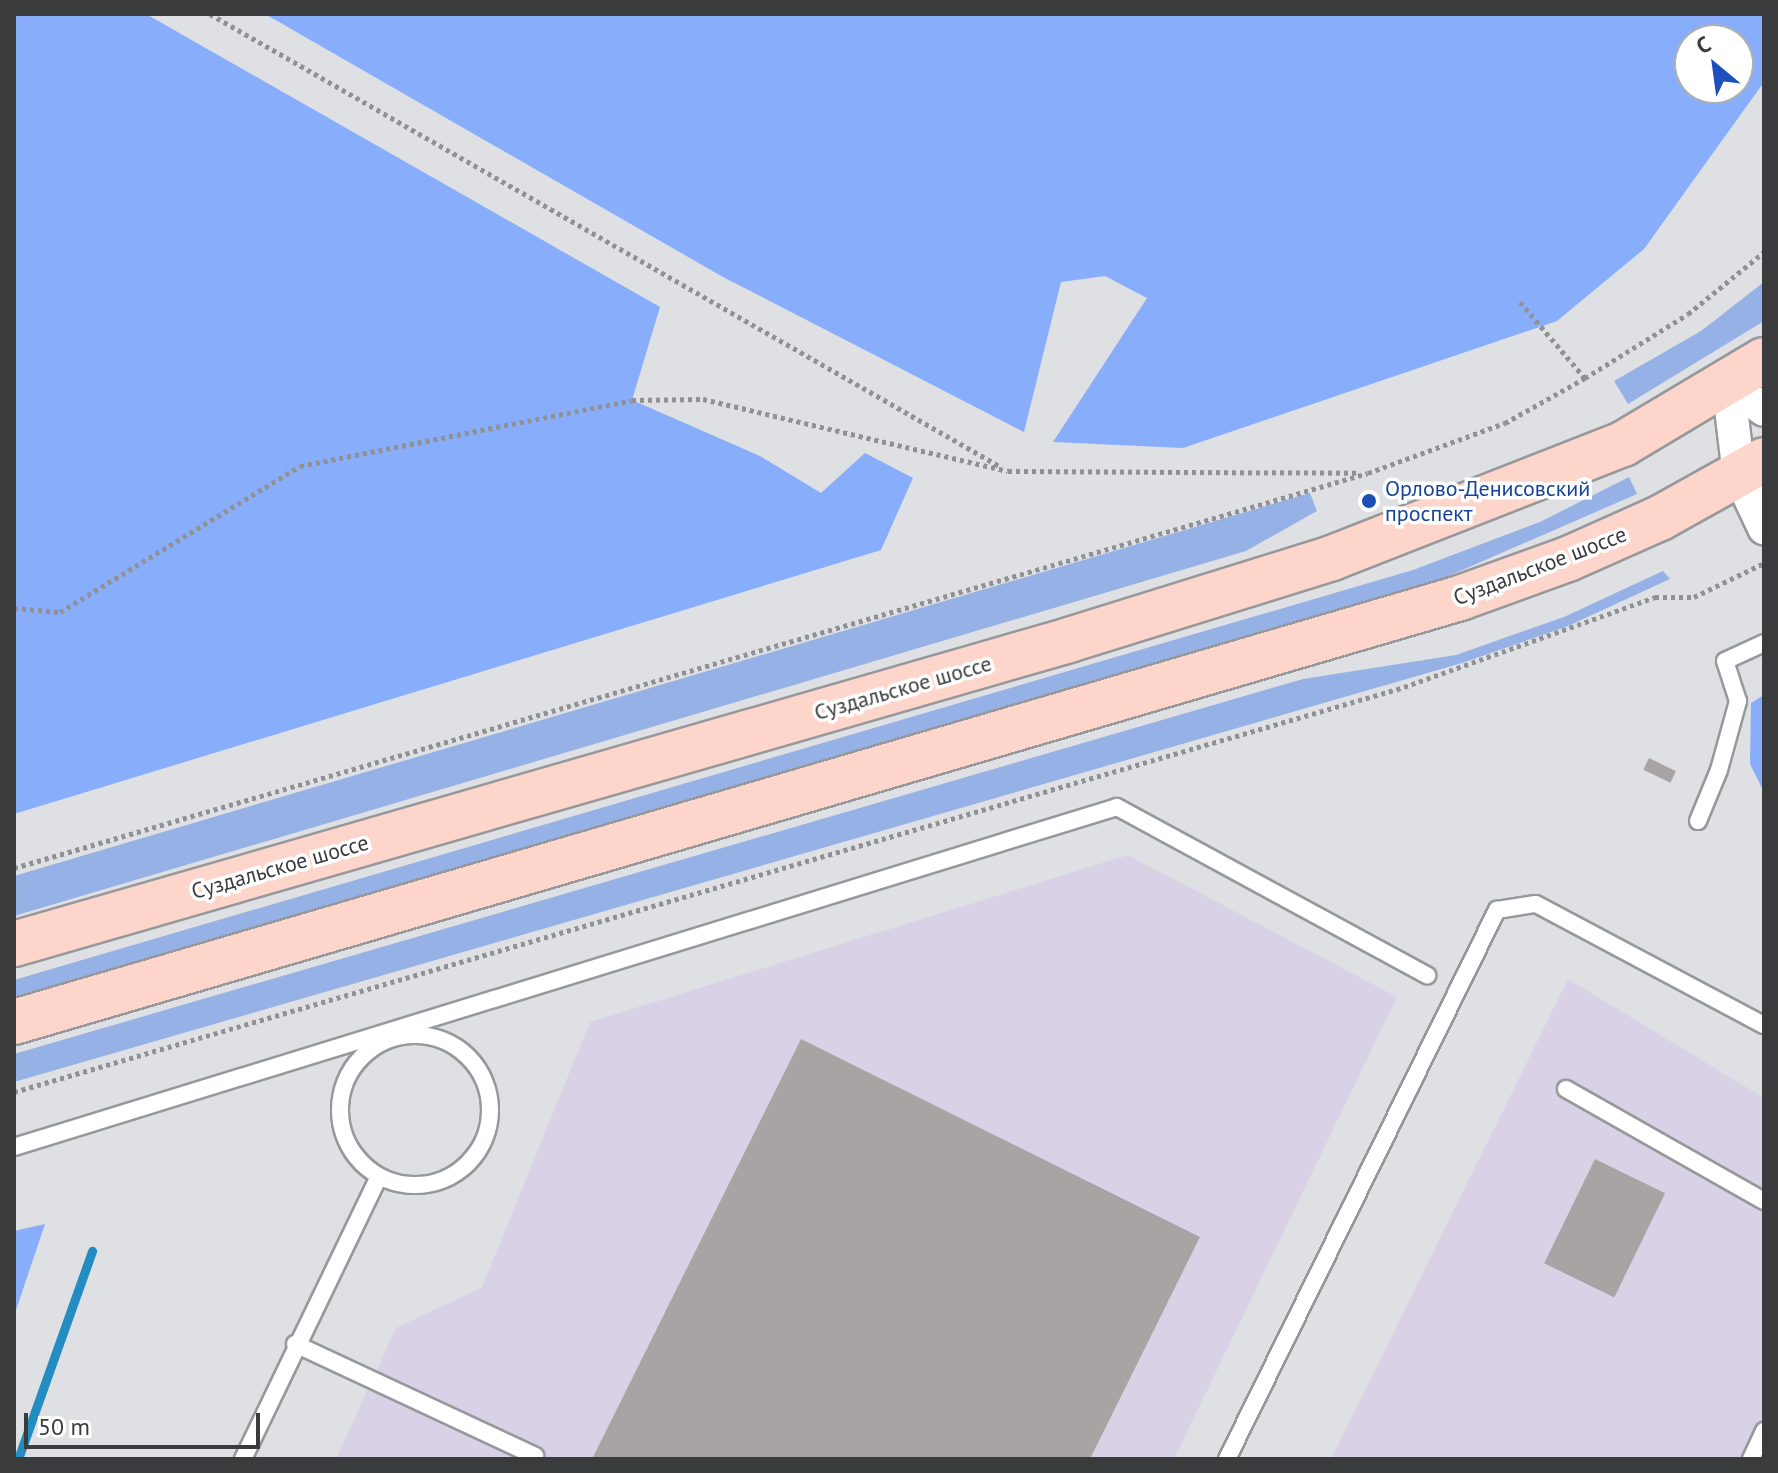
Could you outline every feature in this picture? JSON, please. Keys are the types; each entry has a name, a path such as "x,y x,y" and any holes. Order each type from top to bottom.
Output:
{"main road":[{"name":"Суздальское шоссе","path":"14,944 1069,640 1332,558 1623,444 1764,360"},
{"name":"Суздальское шоссе","path":"14,1022 1460,598 1568,559 1752,467"}],"street":[{"path":"1728,383 1764,410"},
{"path":"1728,383 1752,467 1764,528"}],"lane":[{"path":"1698,821 1719,770 1738,701 1725,661 1764,643"},
{"path":"14,1147 1117,807 1427,975"},
{"path":"1227,1459 1497,910 1536,904 1764,1025"},
{"path":"401,1036 427,1036 452,1044 472,1061 488,1096 486,1134 474,1157 455,1174 430,1184 404,1185 379,1177 362,1164 345,1137 339,1105 344,1084 357,1062 377,1045 401,1036"},
{"path":"1566,1089 1764,1201"},
{"path":"243,1459 295,1344 379,1177"},
{"path":"295,1344 535,1456"},
{"path":"1751,1459 1764,1431"}],"path":[{"path":"210,14 1008,471"},
{"path":"14,868 1368,473 1505,423 1688,314 1764,252"},
{"path":"1520,302 1585,378"},
{"path":"14,608 60,612 300,466 632,400 703,399 1008,471 1368,473"},
{"path":"14,1092 1404,687 1655,597 1694,597 1764,563"}],"shaded area":[{"path":"14,14 146,14 660,307 632,400 760,456 821,493 865,453 913,478 881,550 14,814"},
{"path":"265,14 1764,14 1764,82 1754,96 1754,24 1674,24 1674,104 1748,104 1644,249 1557,321 1183,448 1053,442 1147,298 1105,276 1061,282 1024,432 723,277"},
{"path":"1764,282 1764,321 1628,404 1614,381 1701,331"},
{"path":"1629,477 1637,494 1428,585 14,999 14,980 1413,570 1540,522"},
{"path":"1310,493 1317,511 1246,551 14,916 14,876"},
{"path":"1663,571 1670,579 1568,626 1462,663 14,1082 14,1054 1303,679 1456,655 1564,617"},
{"path":"1764,695 1764,792 1750,764 1751,703"},
{"path":"1128,855 1397,997 1174,1459 336,1459 396,1328 482,1287 590,1022"},
{"path":"1568,979 1764,1098 1764,1459 1331,1459"},
{"path":"45,1224 14,1316 14,1231"}],"building":[{"path":"1649,758 1676,771 1670,783 1643,770"},
{"path":"801,1039 1200,1237 1090,1459 592,1459"},
{"path":"1595,1159 1665,1193 1614,1297 1544,1263"}],"waterway":[{"path":"18,1459 92,1251"}],"place":[{"name":"Орлово-Денисовский проспект","path":"1369,501"}]}
